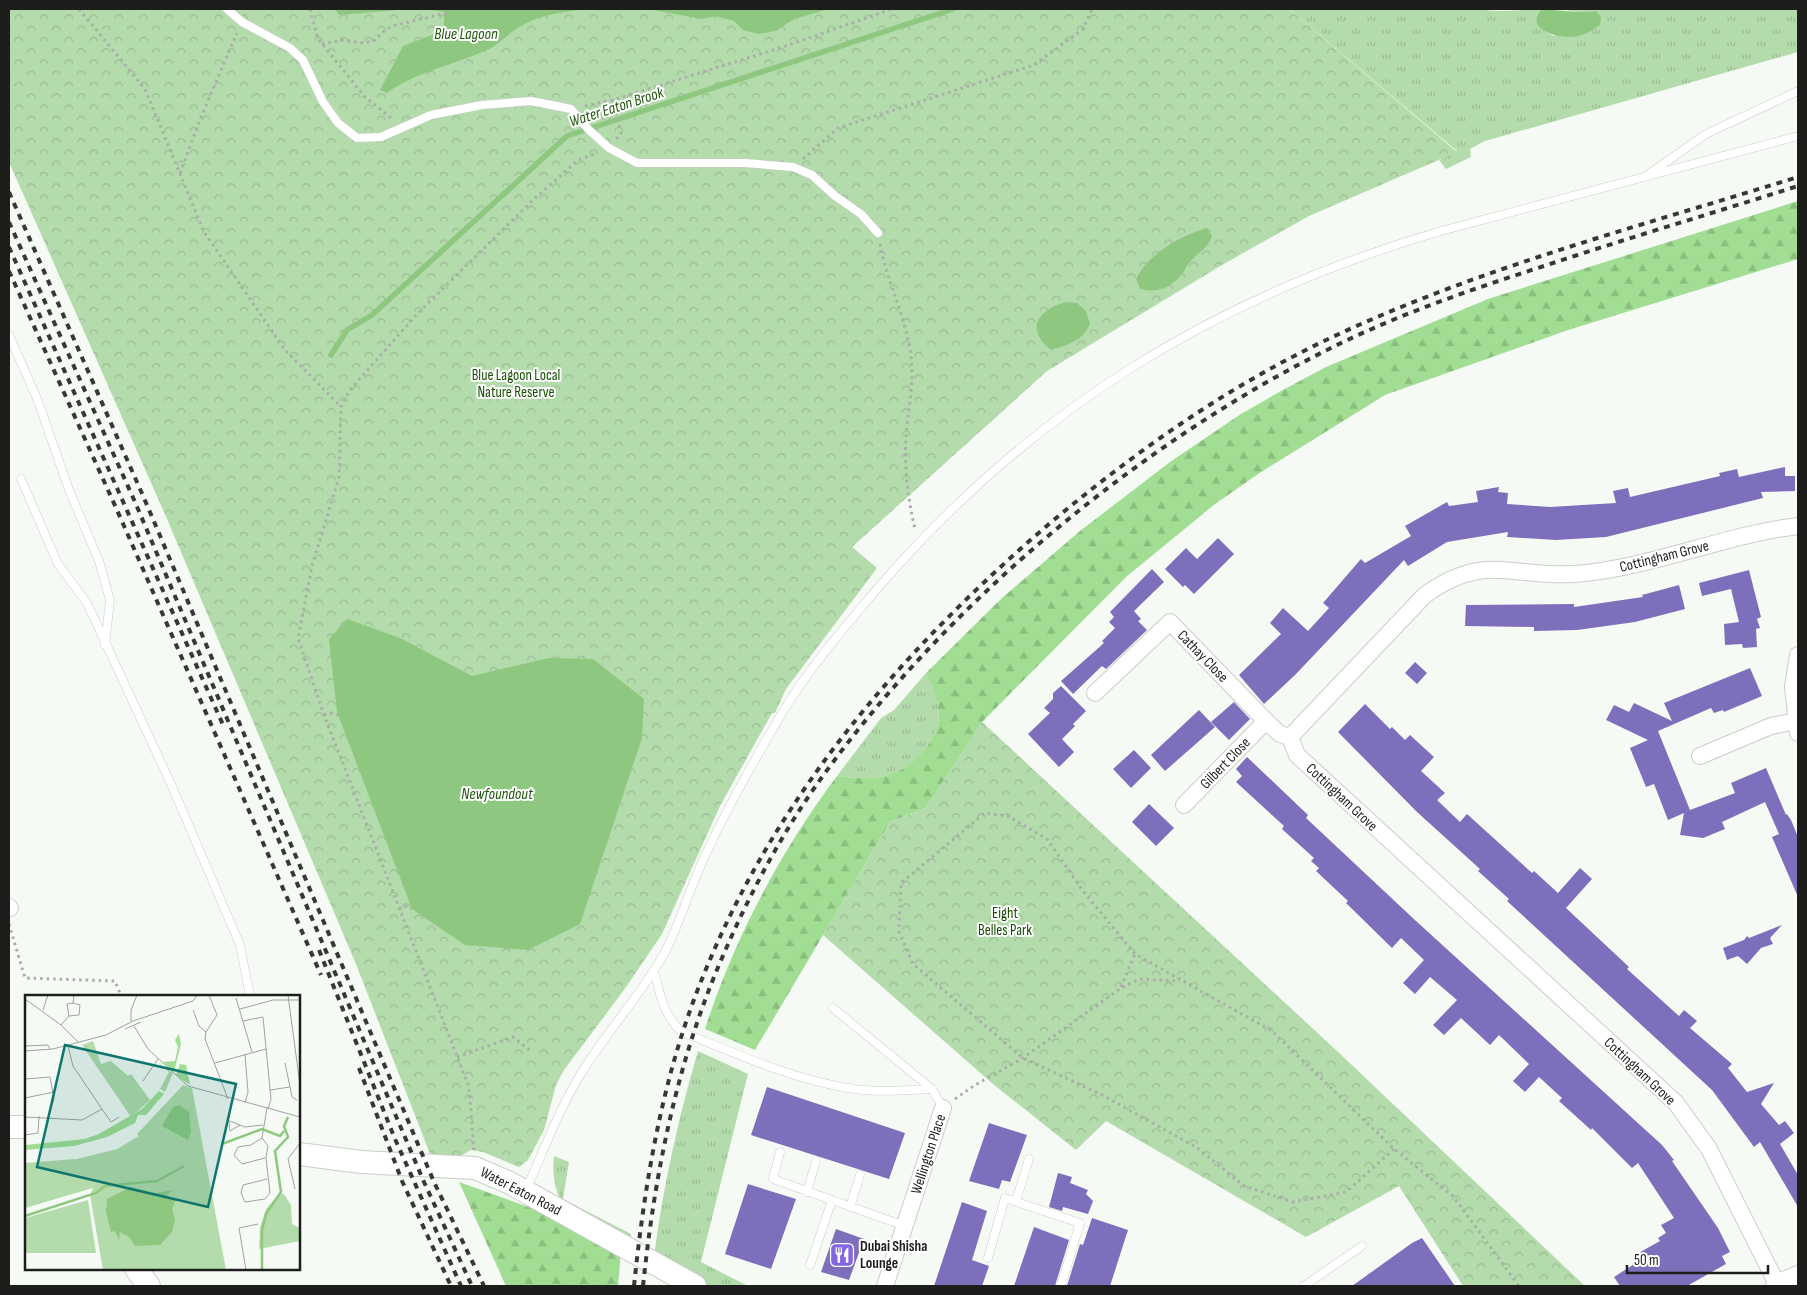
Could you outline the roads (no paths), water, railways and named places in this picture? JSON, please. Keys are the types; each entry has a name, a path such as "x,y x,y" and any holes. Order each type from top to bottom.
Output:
{"street":[{"name":"Cottingham Grove","path":"1778,1286 1709,1149 1676,1103 1297,756 1290,737 1425,595 1444,581 1467,572 1490,569 1573,574 1613,570 1770,530 1798,526"},
{"name":"Cathay Close","path":"1095,693 1170,622 1266,721 1280,734 1290,737"},
{"path":"1700,756 1771,726 1797,727 1793,687 1798,655"},
{"name":"Gilbert Close","path":"1184,805 1266,721"},
{"name":"Wellington Place","path":"885,1286 943,1108"},
{"path":"9,1127 25,1127"},
{"name":"Water Eaton Road","path":"300,1154 361,1162 475,1168 525,1191 695,1286"},
{"path":"137,1270 148,1286"},
{"path":"1778,1286 1798,1277"}],"lane":[{"path":"227,9 242,22 290,48 303,60 333,116 338,123 357,138 381,137 431,115 482,105 532,101 572,109 588,129 609,148 637,162 745,163 794,168 812,175 835,196 861,214 878,234"},
{"path":"1646,176 1706,134 1798,91"},
{"path":"525,1191 564,1105 581,1074 602,1041 654,971 668,946 704,858 733,799 786,707 852,619 921,540 957,503 999,466 1077,403 1156,351 1208,322 1299,279 1390,246 1798,136"},
{"path":"9,336 38,401 69,490 99,561 110,600 106,645"},
{"path":"21,479 58,564 87,603 171,784 240,945 250,995"},
{"path":"654,971 666,1013 671,1022 682,1032 776,1069 848,1088 888,1091 932,1089"},
{"name":"Wellington Place","path":"833,1008 932,1089 943,1108"},
{"path":"780,1152 773,1180 905,1226"},
{"path":"1016,1201 1029,1159"},
{"path":"807,1192 816,1162"},
{"path":"850,1207 860,1175"},
{"path":"988,1258 1005,1198 1080,1222 1061,1286"},
{"path":"810,1265 832,1200"},
{"path":"1304,1286 1362,1246"}],"water":[{"name":"Blue Lagoon","path":"335,9 411,9 339,15"},
{"name":"Blue Lagoon","path":"426,9 591,9 552,14 539,18 516,29 496,45 476,55 411,79 387,93 380,90 403,46 434,34 444,26 444,12"},
{"path":"647,9 829,9 794,19 775,31 759,34 743,30 734,21 716,16 702,19"},
{"path":"1542,9 1578,12 1596,11 1601,17 1600,25 1590,32 1578,36 1554,35 1540,28 1537,23 1537,16"},
{"path":"1206,228 1212,236 1210,240 1173,283 1162,289 1151,291 1140,288 1136,279 1149,261 1175,241"},
{"path":"1066,302 1077,303 1086,311 1090,324 1079,338 1069,344 1051,350 1038,335 1038,321 1048,310"},
{"name":"Newfoundout","path":"347,619 400,638 472,676 549,658 593,659 644,699 642,738 580,924 528,950 465,945 412,909 337,712 329,639"}],"waterway":[{"name":"Water Eaton Brook","path":"331,355 347,330 372,315 567,136 953,9"}],"railway":[{"path":"634,1286 650,1167 677,1050 704,974 734,908 768,845 807,785 849,728 895,674 995,572 1082,497 1152,444 1224,396 1300,353 1395,310 1508,267 1798,177"},
{"path":"643,1286 653,1207 677,1091 700,1014 724,952 747,903 800,809 865,721 921,656 983,595 1048,536 1117,481 1189,430 1262,385 1335,346 1438,302 1607,245 1798,186"},
{"path":"9,192 144,498 434,1182 484,1286"},
{"path":"9,222 135,502 424,1182 472,1286"},
{"path":"9,247 224,727"},
{"path":"9,271 117,510 321,975"},
{"path":"319,950 395,1139 461,1286"},
{"path":"359,1068 402,1181 451,1286"}],"place":[{"name":"Dubai Shisha Lounge","path":"842,1255"}],"park label":[{"name":"Blue Lagoon Local Nature Reserve","path":"516,384"},
{"name":"Eight Belles Park","path":"1005,922"}]}
